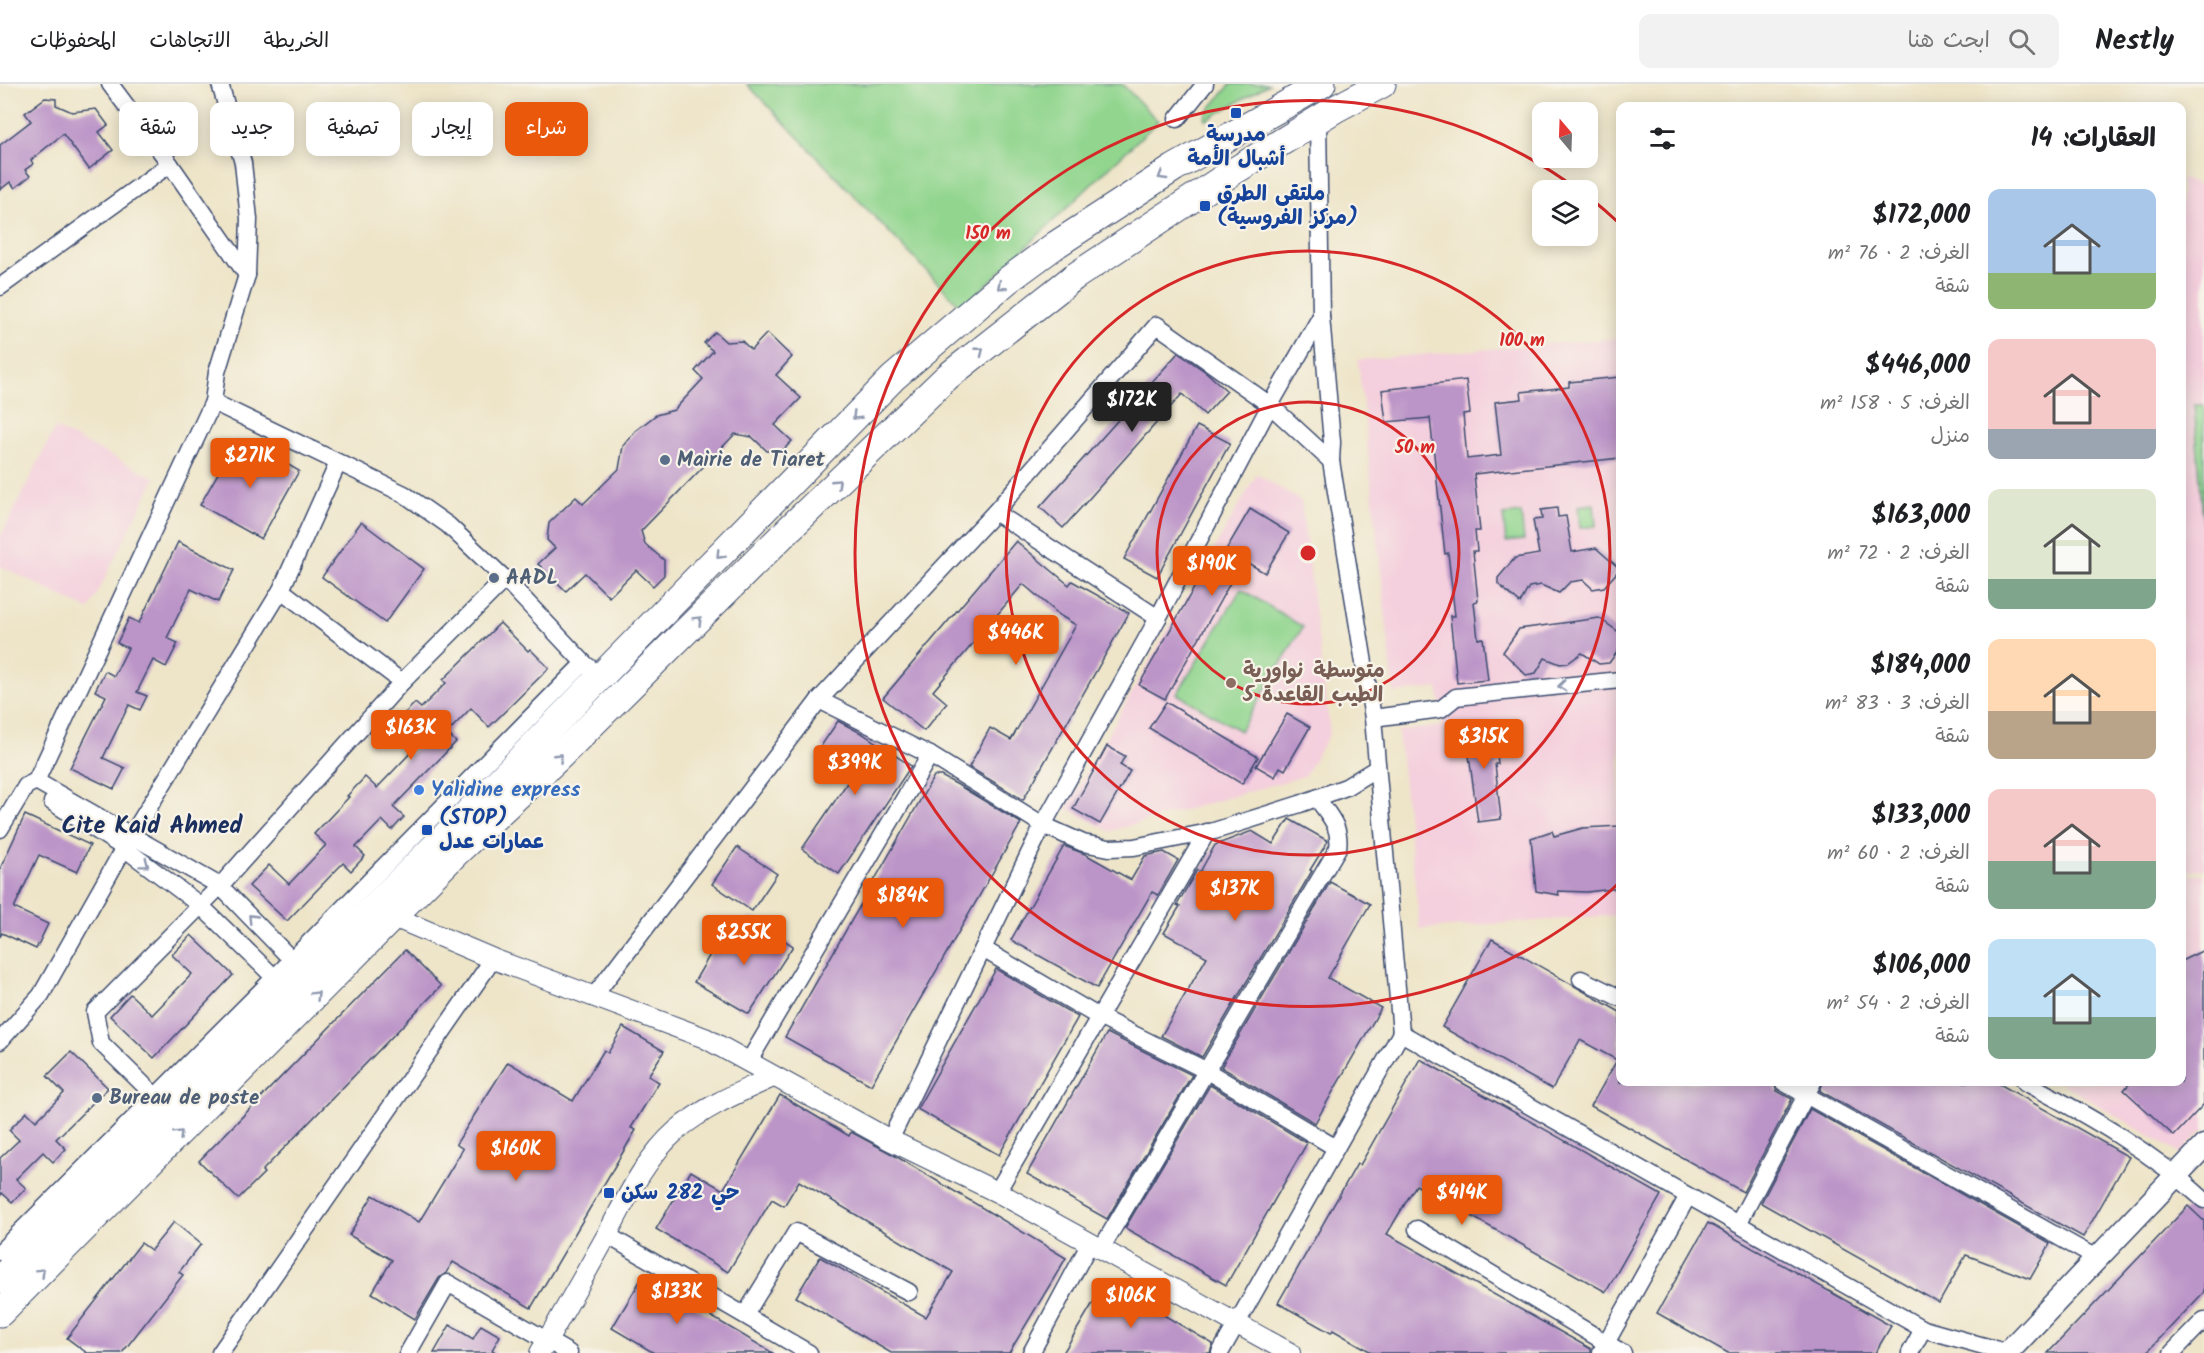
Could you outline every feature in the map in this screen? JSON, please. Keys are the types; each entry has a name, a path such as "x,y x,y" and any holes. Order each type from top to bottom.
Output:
{"highway":[{"path":"0,1279 440,841 592,670 893,378 1008,280 1057,244 1134,193 1322,84"},
{"path":"0,1313 455,854 559,757 790,528 947,377 1074,277 1231,174 1337,108 1382,84"}],"main road":[{"path":"2008,1353 2204,1146"}],"street":[{"path":"110,84 170,164 247,275"},
{"path":"0,829 31,784 213,402 217,372 247,275 249,219 243,163 220,84"},
{"path":"1177,119 1205,84"},
{"path":"1220,1353 1401,1033 1373,718 1330,460 1332,442 1321,316 1318,121"},
{"path":"0,287 170,164"},
{"path":"890,1140 1043,825 1158,618 1270,405 1321,316"},
{"path":"594,996 819,700 994,512 1157,325 1270,405 1330,460"},
{"path":"0,1252 292,960 592,670 506,579 448,525 404,494 213,402"},
{"path":"0,1041 40,995 128,841 281,590 338,463"},
{"path":"994,512 1158,618"},
{"path":"156,1097 101,1043 95,1012 220,886 402,682 506,579"},
{"path":"281,590 402,682"},
{"path":"1373,718 1441,709 1456,697 1616,680"},
{"path":"819,700 930,755 1043,825 1083,843 1109,848 1134,847 1207,832 1317,798 1346,787 1377,768"},
{"path":"749,1062 930,755"},
{"path":"31,784 128,841 220,886 292,960"},
{"path":"1031,1353 1207,1071 1338,849 1340,835 1317,798"},
{"path":"997,1192 1207,832"},
{"path":"128,841 201,906 274,978"},
{"path":"394,917 493,959 705,1038 890,1140 997,1192 1290,1353"},
{"path":"983,949 1099,1017 1207,1071 1336,1148"},
{"path":"220,1353 493,959"},
{"path":"1581,979 1616,996"},
{"path":"1401,1033 1923,1329 2008,1353"},
{"path":"544,1347 646,1166 675,1132 698,1114 773,1077"},
{"path":"2032,1086 2096,1120 2176,1174 2204,1200"},
{"path":"1738,1224 1810,1088 2096,1258"},
{"path":"1603,1348 1688,1196"},
{"path":"1417,1229 1603,1348 1623,1353"},
{"path":"746,1315 796,1232 909,1292"},
{"path":"607,1235 809,1353"},
{"path":"408,1353 448,1283 544,1347 569,1353"},
{"path":"2172,1353 2204,1320"},
{"path":"1910,1353 1923,1329"}],"shaded area":[{"path":"2186,180 2204,188 2204,869 2186,871"},
{"path":"1616,338 1616,915 1420,929 1398,731 1442,726 1441,709 1438,688 1394,693 1358,360"},
{"path":"55,428 155,478 89,610 0,566 0,538"},
{"name":"متوسطة نواورية الطيب القاعدة 5","path":"1257,474 1301,501 1330,733 1304,776 1110,831 1066,808"},
{"path":"2204,874 2204,1129 2180,1154 2067,1086 2186,1086 2186,876"}],"green space":[{"path":"747,84 1122,84 1158,121 962,308"},
{"path":"1231,84 1269,84 1207,120 1205,119 1206,113"},
{"path":"2194,405 2204,405 2204,532"},
{"path":"1594,504 1596,526 1580,528 1578,506"},
{"path":"1521,513 1524,540 1506,542 1503,515"},
{"path":"1241,589 1303,627 1240,731 1177,694"}],"building":[{"path":"45,98 56,99 56,105 72,112 96,109 108,125 99,132 113,150 89,169 63,134 31,160 33,164 25,170 30,176 15,188 10,182 0,190 0,145 31,121 25,113"},
{"name":"Mairie de Tiaret","path":"715,332 726,342 742,341 751,350 767,333 792,357 776,375 801,398 775,425 792,441 783,450 767,451 752,437 735,434 641,531 645,544 664,560 664,575 653,586 636,570 609,597 585,573 566,591 538,564 555,548 547,540 549,523 576,497 583,504 619,469 623,446 635,431 656,415 674,410 703,379 695,371 713,351 704,343"},
{"path":"1178,353 1206,372 1227,391 1205,415 1182,394 1063,528 1040,507"},
{"path":"1616,377 1616,458 1474,474 1480,531 1475,531 1477,551 1473,551 1478,601 1474,602 1478,639 1483,638 1488,680 1457,683 1450,616 1455,616 1448,553 1445,554 1430,418 1386,422 1382,390 1466,380 1470,413 1463,414 1467,459 1501,455 1495,402 1522,399 1521,392 1569,387 1569,382"},
{"path":"1197,426 1230,443 1157,577 1124,559"},
{"path":"237,440 299,471 261,539 200,505"},
{"path":"1557,508 1558,517 1566,516 1572,552 1596,548 1616,566 1616,574 1604,587 1593,589 1583,580 1570,582 1559,593 1541,585 1529,587 1520,603 1498,584 1498,578 1515,558 1539,554 1533,520 1542,519 1541,510"},
{"path":"1250,509 1289,533 1265,573 1243,560 1165,699 1139,685 1215,551 1223,555"},
{"path":"361,522 424,569 385,623 322,577"},
{"path":"1016,541 1069,585 1072,581 1129,613 1023,800 969,767 990,728 1011,740 1076,625 1054,612 1023,584 933,691 947,703 924,731 883,698"},
{"path":"178,542 234,570 218,602 191,589 167,638 178,643 166,667 153,660 137,692 147,696 140,710 129,705 103,758 125,768 114,789 70,768 106,696 95,691 105,671 114,676 128,648 117,643 129,618 139,623"},
{"path":"1599,618 1616,630 1616,653 1609,663 1599,664 1582,653 1568,663 1560,664 1545,658 1536,673 1526,675 1503,652 1519,629"},
{"path":"500,623 549,668 489,727 471,708 447,733 456,742 393,807 404,817 392,830 382,820 356,847 365,856 351,871 343,863 287,921 249,886 269,865 289,884 326,845 314,834 349,797 347,796 365,777 377,788 417,746 394,724 415,703 421,708 446,683 443,680"},
{"path":"1166,702 1258,757 1242,784 1149,728"},
{"path":"1287,714 1310,727 1285,770 1280,767 1275,777 1256,766"},
{"path":"838,721 863,734 911,766 839,874 802,849 856,770 821,746"},
{"path":"1494,723 1498,764 1495,764 1501,819 1478,822 1465,726"},
{"path":"1107,746 1125,756 1120,765 1130,771 1100,824 1073,809"},
{"path":"934,776 941,776 958,785 1021,823 871,1085 785,1037"},
{"path":"25,815 90,845 77,872 39,855 14,908 48,924 36,949 2,933 0,937 0,869"},
{"path":"1289,819 1328,841 1202,1057 1161,1036 1207,957 1164,933 1197,870 1200,872 1215,845 1252,831 1273,844"},
{"path":"1616,826 1616,888 1587,892 1558,891 1559,895 1536,891 1531,838 1552,831 1554,836 1583,828"},
{"path":"1064,846 1085,854 1131,880 1145,856 1164,852 1178,860 1158,895 1152,892 1097,988 1011,940"},
{"path":"737,847 777,874 752,911 712,884"},
{"path":"1330,882 1370,904 1328,978 1381,1008 1315,1123 1221,1067"},
{"path":"751,918 793,946 749,1014 694,982 719,939 732,947"},
{"path":"191,935 233,975 154,1058 110,1016 130,994 152,1015 192,974 172,955"},
{"path":"1492,939 1616,1010 1616,1059 1580,1040 1552,1089 1442,1027"},
{"path":"405,950 441,986 262,1171 264,1173 238,1199 199,1161"},
{"path":"2204,950 2204,1104 2174,1136 2124,1090 2128,1086 2186,1086 2186,959"},
{"path":"996,969 1078,1017 999,1155 917,1109"},
{"path":"623,1027 664,1051 648,1076 659,1082 631,1128 636,1130 531,1308 453,1262 446,1273 439,1278 415,1319 372,1293 392,1260 349,1235 373,1195 419,1222 463,1149 456,1144 508,1062 573,1101 604,1050 608,1053"},
{"path":"1107,1033 1192,1075 1107,1219 1027,1174"},
{"path":"71,1052 108,1088 56,1139 66,1149 53,1162 43,1152 16,1179 26,1188 12,1202 2,1193 0,1196 0,1158 19,1140 9,1130 27,1112 36,1121 64,1093 47,1076"},
{"path":"1420,1059 1661,1195 1606,1292 1416,1185 1387,1234 1591,1349 1591,1353 1373,1353 1333,1330 1331,1333 1278,1303"},
{"path":"1616,1062 1616,1086 1775,1086 1777,1091 1792,1099 1743,1192 1591,1106"},
{"path":"1210,1085 1307,1143 1226,1285 1125,1228"},
{"path":"1822,1086 2003,1086 2129,1157 2083,1237 1820,1091"},
{"path":"780,1095 849,1136 851,1132 892,1154 1066,1258 1009,1353 891,1353 796,1297 820,1257 926,1317 953,1272 799,1181 784,1206 772,1199 728,1272 656,1229 691,1171 723,1190"},
{"path":"1810,1109 2050,1244 2030,1279 1966,1255 1939,1303 1761,1203"},
{"path":"2188,1206 2204,1221 2204,1292 2146,1353 2048,1353"},
{"path":"174,1222 201,1244 179,1272 183,1275 122,1353 87,1353 67,1338 141,1243 151,1250"},
{"path":"1708,1223 1891,1326 1875,1353 1728,1353 1657,1313"},
{"path":"643,1276 773,1353 654,1353 612,1328"},
{"path":"1106,1281 1213,1344 1210,1353 1063,1353"},
{"path":"450,1325 473,1339 481,1325 500,1336 492,1350 497,1353 434,1353"}],"place":[{"name":"مدرسة أشبال الأمة","path":"1236,113"},
{"name":"ملتقى الطرق (مركز الفروسية)","path":"1205,206"},
{"name":"Mairie de Tiaret","path":"665,460"},
{"name":"AADL","path":"494,578"},
{"name":"متوسطة نواورية الطيب القاعدة 5","path":"1231,683"},
{"name":"Yalidine express","path":"419,790"},
{"name":"(STOP) عمارات عدل","path":"427,830"},
{"name":"Bureau de poste","path":"97,1098"},
{"name":"حي 282 سكن","path":"609,1193"}],"district":[{"name":"Cite Kaid Ahmed","path":"152,826"}]}
